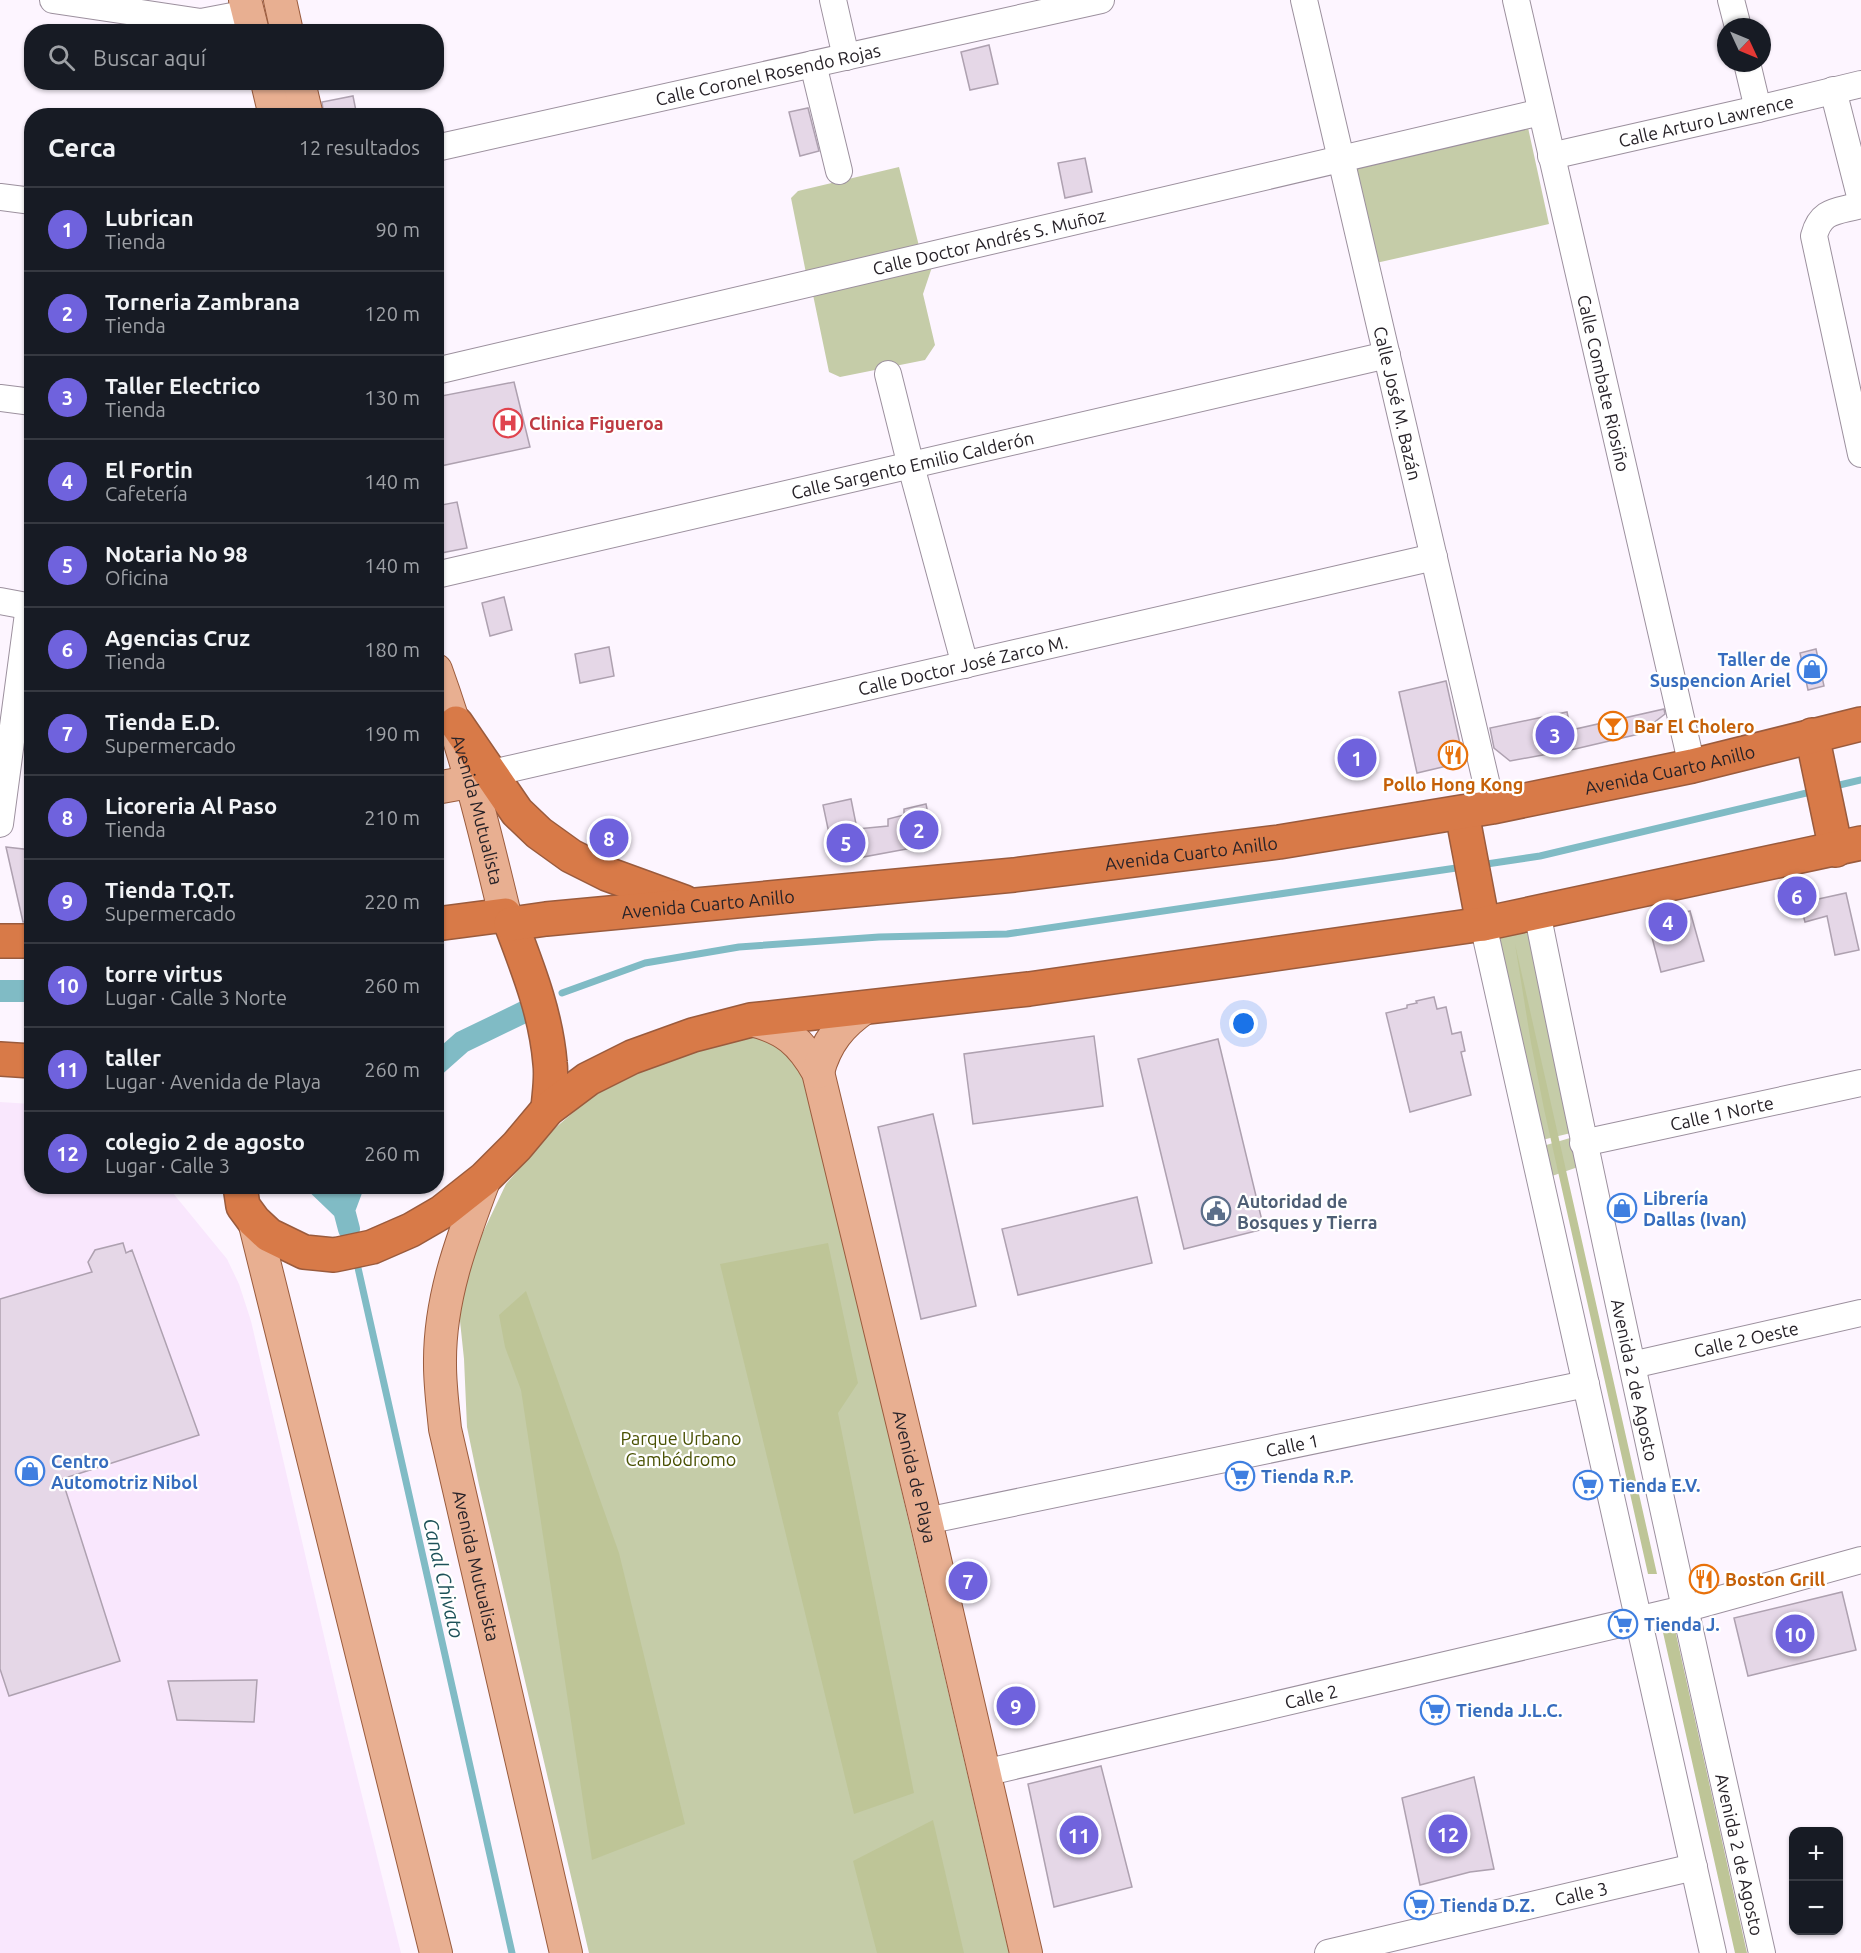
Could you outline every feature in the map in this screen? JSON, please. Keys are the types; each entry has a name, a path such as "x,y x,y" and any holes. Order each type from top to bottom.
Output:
{"highway":[{"path":"456,723 481,774 539,833 571,856 607,874 694,906"},
{"name":"Avenida Cuarto Anillo","path":"444,924 694,906 1014,876 1473,817 1692,766 1814,745 1861,724"},
{"path":"240,1200 269,1235 304,1252 334,1255 372,1247 411,1230 442,1212 484,1178 517,1146 548,1109 588,1079 632,1057 693,1035 751,1020 1029,989 1481,911 1537,912 1843,841 1814,745"},
{"path":"1473,817 1481,911"},
{"path":"508,920 534,987 545,1025 551,1065 548,1109"},
{"path":"0,941 24,941"},
{"path":"0,1059 24,1060"}],"main road":[{"path":"280,0 285,24"},
{"path":"269,90 273,108"},
{"path":"301,90 305,108"},
{"name":"Avenida Mutualista","path":"444,691 456,723"},
{"path":"444,787 458,784 481,774"},
{"name":"Avenida Mutualista","path":"481,774 508,920"},
{"path":"818,1072 822,1056 835,1034 852,1016 866,1007"},
{"name":"Avenida de Playa","path":"751,1020 779,1029 791,1037 802,1047 818,1072 926,1521 1026,1953"},
{"name":"Avenida Mutualista","path":"484,1178 458,1250 445,1302 440,1365 446,1429 566,1953"},
{"path":"240,1200 436,1953"}],"street":[{"path":"53,0 201,22 249,15"},
{"path":"833,0 846,57"},
{"name":"Calle Coronel Rosendo Rojas","path":"444,146 1101,0"},
{"name":"Calle José M. Bazán","path":"1304,0 1434,557 1473,817"},
{"name":"Calle Combate Riosiño","path":"1516,0 1692,766"},
{"path":"1731,0 1736,18"},
{"path":"813,64 838,171"},
{"path":"1749,72 1758,109"},
{"name":"Calle Arturo Lawrence","path":"1551,156 1861,84"},
{"path":"1833,90 1861,200"},
{"name":"Calle Doctor Andrés S. Muñoz","path":"444,369 1541,112"},
{"path":"0,197 24,200"},
{"path":"1861,205 1824,215 1817,224 1814,236 1861,454"},
{"name":"Calle Sargento Emilio Calderón","path":"444,573 1387,356"},
{"path":"888,375 965,665"},
{"path":"0,398 24,401"},
{"name":"Calle Doctor José Zarco M.","path":"481,774 1434,557"},
{"path":"0,601 24,605"},
{"path":"0,824 24,650"},
{"path":"1481,911 1713,1953"},
{"name":"Avenida 2 de Agosto","path":"1537,912 1583,1143 1684,1609 1762,1953"},
{"name":"Calle 1 Norte","path":"1583,1143 1861,1083"},
{"name":"Calle 2 Oeste","path":"1632,1365 1861,1313"},
{"name":"Calle 1","path":"926,1521 1586,1384"},
{"name":"Calle 2","path":"984,1773 1684,1609 1861,1560"},
{"name":"Calle 3","path":"1328,1953 1694,1867"}],"shaded area":[{"path":"0,1102 24,1104 24,1194 174,1194 227,1259 239,1284 251,1321 346,1731 401,1953 0,1953"}],"green space":[{"path":"1527,123 1549,224 1376,263 1354,162"},
{"path":"899,167 919,246 806,273 791,198 798,191"},
{"path":"934,261 923,294 935,345 925,360 840,377 829,372 812,290"},
{"path":"1527,930 1571,1133 1542,1140 1496,936"},
{"path":"1515,944 1657,1574 1648,1574 1544,1109"},
{"name":"Parque Urbano Cambódromo","path":"740,1034 770,1040 790,1053 802,1076 876,1381 1009,1953 589,1953 467,1427 464,1359 458,1302 477,1245 506,1184 554,1129 598,1091 667,1057"},
{"path":"1570,1138 1578,1167 1552,1176 1543,1146"},
{"path":"828,1243 858,1383 838,1413 914,1793 854,1814 720,1264"},
{"path":"526,1291 619,1553 685,1824 592,1860 521,1390 505,1347 499,1315"},
{"path":"1674,1625 1747,1953 1735,1953 1662,1628"},
{"path":"933,1820 964,1953 877,1953 853,1861"}],"building":[{"path":"989,45 998,84 970,90 961,52"},
{"path":"353,96 355,108 323,108 322,102"},
{"path":"808,108 819,151 800,156 789,112"},
{"path":"1085,158 1092,192 1065,198 1058,163"},
{"name":"Clinica Figueroa","path":"514,382 530,447 444,465 444,395"},
{"path":"457,502 467,548 444,552 444,504"},
{"path":"504,597 512,630 490,636 482,603"},
{"path":"609,647 614,676 580,683 575,654"},
{"name":"Taller de Suspencion Ariel","path":"1816,649 1824,686 1808,690 1800,653"},
{"path":"1446,681 1464,762 1417,773 1399,692"},
{"path":"1664,709 1665,714 1639,734 1510,761 1494,748 1490,728 1567,712 1571,730"},
{"path":"1362,742 1369,771 1353,775 1346,745"},
{"path":"851,799 857,829 888,826 888,819 904,815 904,809 926,804 934,844 863,857 862,850 834,857 823,805"},
{"path":"601,828 625,832 622,850 590,845"},
{"path":"6,847 24,849 23,922"},
{"path":"1807,884 1811,900 1786,907 1782,890"},
{"path":"1846,893 1859,950 1835,955 1827,916 1805,922 1800,903"},
{"path":"1690,911 1704,961 1661,972 1648,922"},
{"path":"1434,997 1437,1009 1446,1007 1452,1034 1461,1032 1465,1051 1461,1052 1471,1095 1410,1112 1386,1013 1407,1008 1407,1005 1417,1003 1416,1001"},
{"path":"1094,1036 1103,1106 973,1124 964,1054"},
{"path":"1218,1039 1264,1229 1184,1249 1138,1059"},
{"path":"933,1114 976,1306 921,1319 878,1127"},
{"path":"1137,1197 1152,1263 1018,1295 1002,1229"},
{"path":"123,1243 126,1253 132,1250 199,1435 62,1479 120,1661 9,1696 0,1669 0,1299 92,1272 88,1262 95,1250"},
{"path":"1842,1592 1856,1650 1748,1676 1734,1618"},
{"path":"257,1680 254,1722 177,1720 168,1681"},
{"path":"1101,1766 1132,1887 1054,1907 1028,1784"},
{"path":"1474,1777 1494,1869 1470,1872 1420,1885 1402,1798"}],"waterway":[{"path":"1831,787 1861,780"},
{"path":"1480,865 1540,856 1815,791"},
{"path":"562,993 645,963 739,947 879,937 1007,934 1463,867"},
{"path":"0,991 24,991"},
{"path":"444,1058 462,1042 524,1012"},
{"path":"327,1194 344,1210"},
{"name":"Canal Chivato","path":"349,1229 344,1210 350,1194"},
{"name":"Canal Chivato","path":"344,1210 352,1243"},
{"name":"Canal Chivato","path":"356,1259 512,1953"}],"place":[{"name":"Clinica Figueroa","path":"508,423"},
{"name":"Taller de Suspencion Ariel","path":"1812,669"},
{"name":"Bar El Cholero","path":"1613,726"},
{"name":"Taller Electrico","path":"1555,735"},
{"name":"Pollo Hong Kong","path":"1453,755"},
{"name":"Lubrican","path":"1357,758"},
{"name":"Torneria Zambrana","path":"919,830"},
{"name":"Licoreria Al Paso","path":"609,838"},
{"name":"Notaria No 98","path":"846,843"},
{"name":"Agencias Cruz","path":"1797,896"},
{"name":"El Fortin","path":"1668,922"},
{"name":"Librería Dallas (Ivan)","path":"1622,1208"},
{"name":"Autoridad de Bosques y Tierra","path":"1216,1211"},
{"name":"Centro Automotriz Nibol","path":"30,1471"},
{"name":"Tienda R.P.","path":"1240,1476"},
{"name":"Tienda E.V.","path":"1588,1485"},
{"name":"Boston Grill","path":"1704,1579"},
{"name":"Tienda E.D.","path":"968,1581"},
{"name":"Tienda J.","path":"1623,1624"},
{"name":"torre virtus","path":"1795,1634"},
{"name":"Tienda T.Q.T.","path":"1016,1706"},
{"name":"Tienda J.L.C.","path":"1435,1710"},
{"name":"colegio 2 de agosto","path":"1448,1834"},
{"name":"taller","path":"1079,1835"},
{"name":"Tienda D.Z.","path":"1419,1905"}]}
